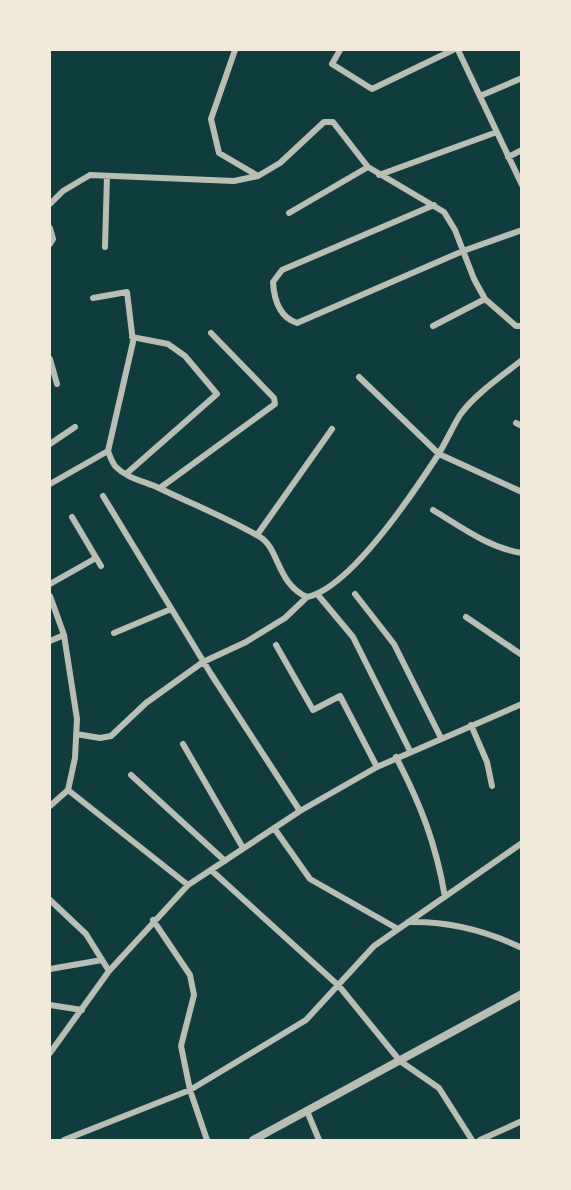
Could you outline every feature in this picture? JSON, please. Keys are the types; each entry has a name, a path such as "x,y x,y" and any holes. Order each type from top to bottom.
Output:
{"street":[{"path":"235,50 211,119 219,153 258,177"},
{"path":"339,50 332,64 372,89 453,50"},
{"path":"458,50 522,185"},
{"path":"480,96 522,78"},
{"path":"50,204 90,175 234,181 258,177 280,163 324,122 333,122 368,167 444,212 485,299 516,326 522,326"},
{"path":"379,175 497,132"},
{"path":"508,157 522,150"},
{"path":"289,213 368,167"},
{"path":"105,247 107,176"},
{"path":"434,205 298,263 277,276 273,282 277,303 285,318 297,323 464,251 522,230"},
{"path":"50,228 53,239 50,244"},
{"path":"93,298 127,292 132,337 108,450 115,466 135,480 160,488 263,539 293,589 307,597"},
{"path":"433,326 485,299"},
{"path":"160,488 275,404 274,398 211,333"},
{"path":"126,474 216,394 185,356 168,344 132,337"},
{"path":"50,359 51,372 57,384"},
{"path":"76,734 100,738 111,736 146,703 203,662 246,642 285,618 307,597 318,595 338,580 371,546 439,454 468,407 522,360"},
{"path":"359,377 439,454 522,492"},
{"path":"50,440 75,427"},
{"path":"257,535 332,429"},
{"path":"50,484 108,450"},
{"path":"103,496 203,662 300,811"},
{"path":"433,510 487,542 506,551 522,553"},
{"path":"72,517 102,566"},
{"path":"50,584 96,558"},
{"path":"355,594 394,644 441,738"},
{"path":"318,595 353,637 410,751"},
{"path":"50,596 64,635 75,700 76,734 68,790 50,806"},
{"path":"114,633 171,609"},
{"path":"466,617 522,655"},
{"path":"50,641 64,635"},
{"path":"276,645 313,710 340,696 376,767"},
{"path":"50,1053 109,970 153,920 188,885 300,811 376,767 522,704"},
{"path":"471,725 487,762 492,786"},
{"path":"183,744 243,848"},
{"path":"396,757 420,803 440,869 445,897"},
{"path":"131,775 225,861"},
{"path":"68,790 188,885"},
{"path":"274,828 310,879 398,929"},
{"path":"64,1140 190,1090 306,1020 375,946 522,843"},
{"path":"211,870 339,986 400,1061 439,1088 472,1140"},
{"path":"50,900 86,934 109,970"},
{"path":"153,920 190,975 194,995 181,1046 190,1090 207,1140"},
{"path":"407,922 435,922 466,927 494,935 522,948"},
{"path":"50,969 102,960"},
{"path":"253,1140 522,994"},
{"path":"50,1005 82,1010"},
{"path":"307,1111 319,1140"},
{"path":"480,1140 522,1121"}]}
